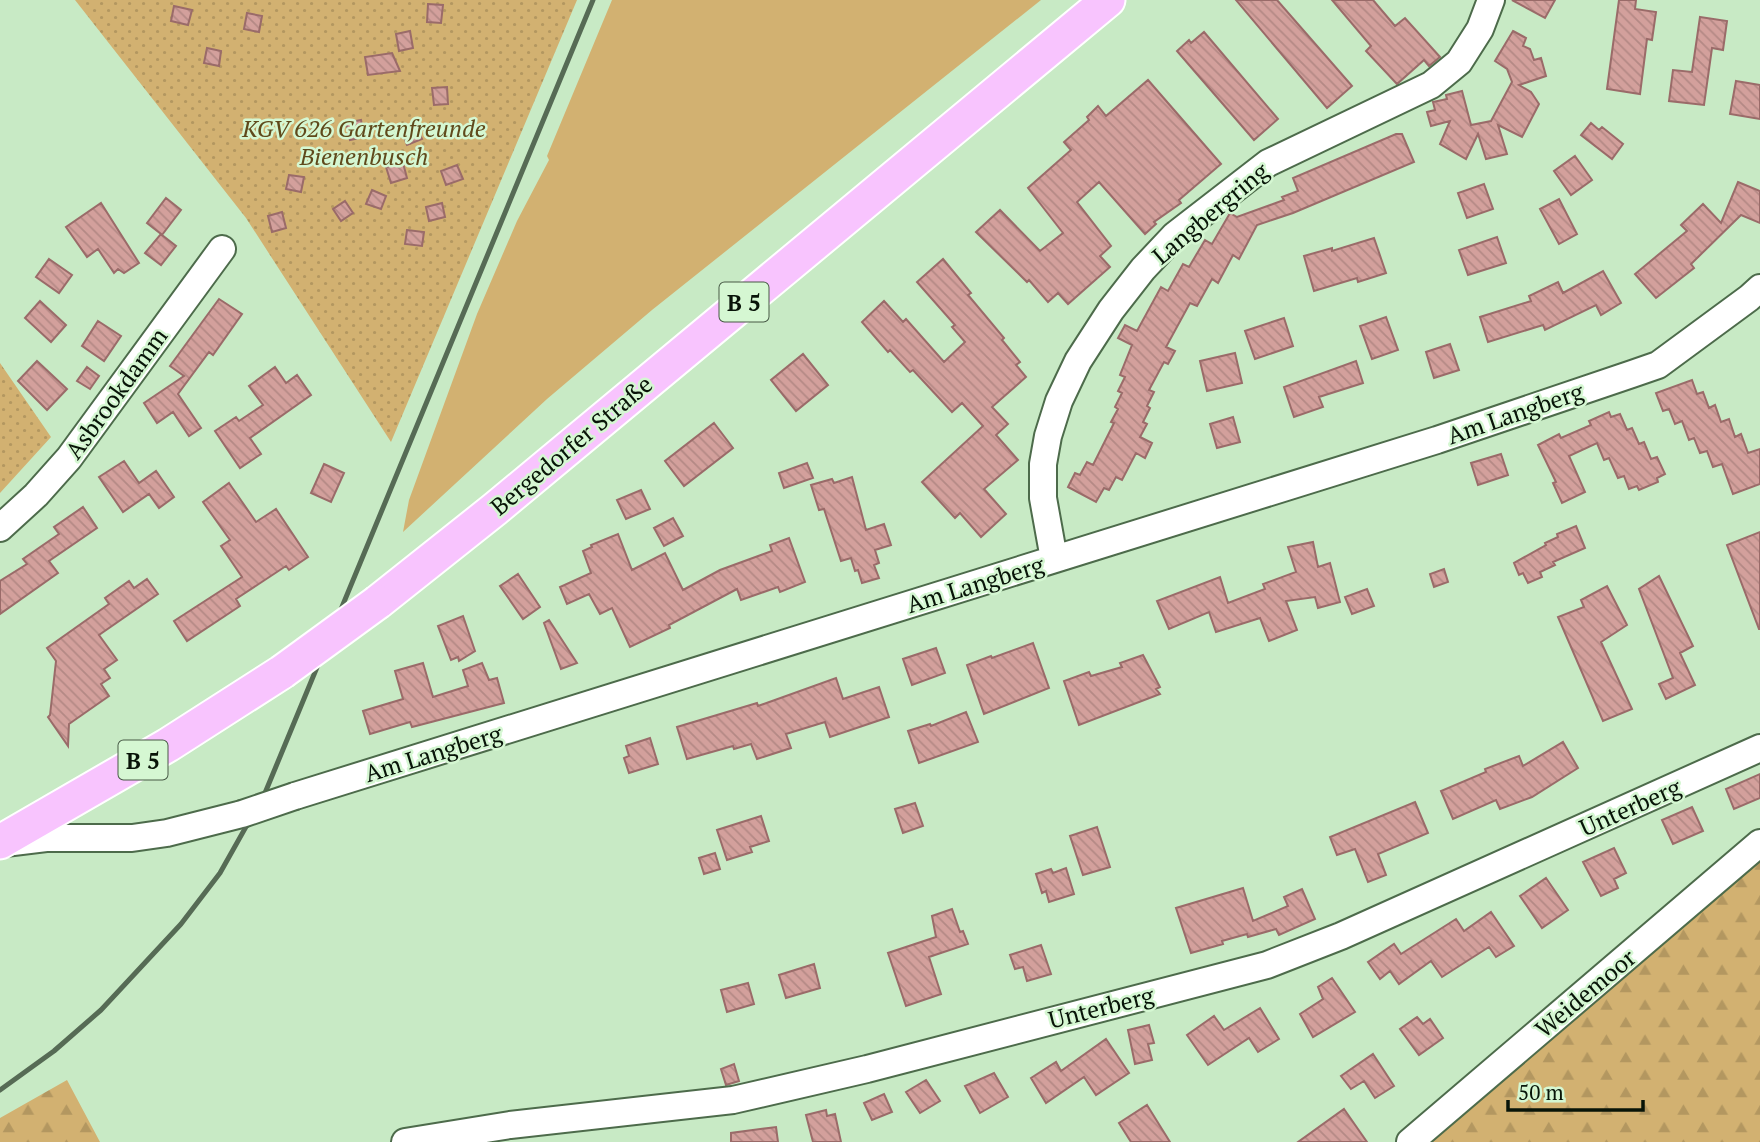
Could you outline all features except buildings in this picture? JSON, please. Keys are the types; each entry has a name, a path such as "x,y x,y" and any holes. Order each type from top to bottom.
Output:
{"main road":[{"name":"Bergedorfer Straße","path":"0,843 168,745 282,672 379,602 495,509 1108,0"}],"street":[{"name":"Langbergring","path":"1054,559 1043,498 1043,464 1048,436 1059,401 1077,361 1111,310 1143,269 1175,235 1268,163 1431,85 1459,62 1480,29 1491,0"},
{"name":"Asbrookdamm","path":"0,528 36,495 69,458 222,249"},
{"name":"Am Langberg","path":"0,843 46,838 132,838 167,833 233,816 1437,440 1658,365 1760,288"},
{"name":"Unterberg","path":"405,1142 510,1125 733,1100 867,1069 1267,965 1341,936 1760,748"},
{"name":"Weidemoor","path":"1410,1142 1760,843"}],"green space":[{"name":"KGV 626 Gartenfreunde Bienenbusch","path":"75,0 577,0 391,442 246,218"},
{"path":"612,0 1041,0 652,310 547,399 403,532 409,500 477,314 517,221 549,160 547,156"},
{"path":"0,363 51,437 0,493"},
{"path":"1760,859 1760,1142 1432,1142"},
{"path":"67,1080 100,1142 0,1142 0,1118"}],"railway":[{"path":"0,1090 54,1051 101,1010 181,924 220,873 265,793 593,0"}]}
